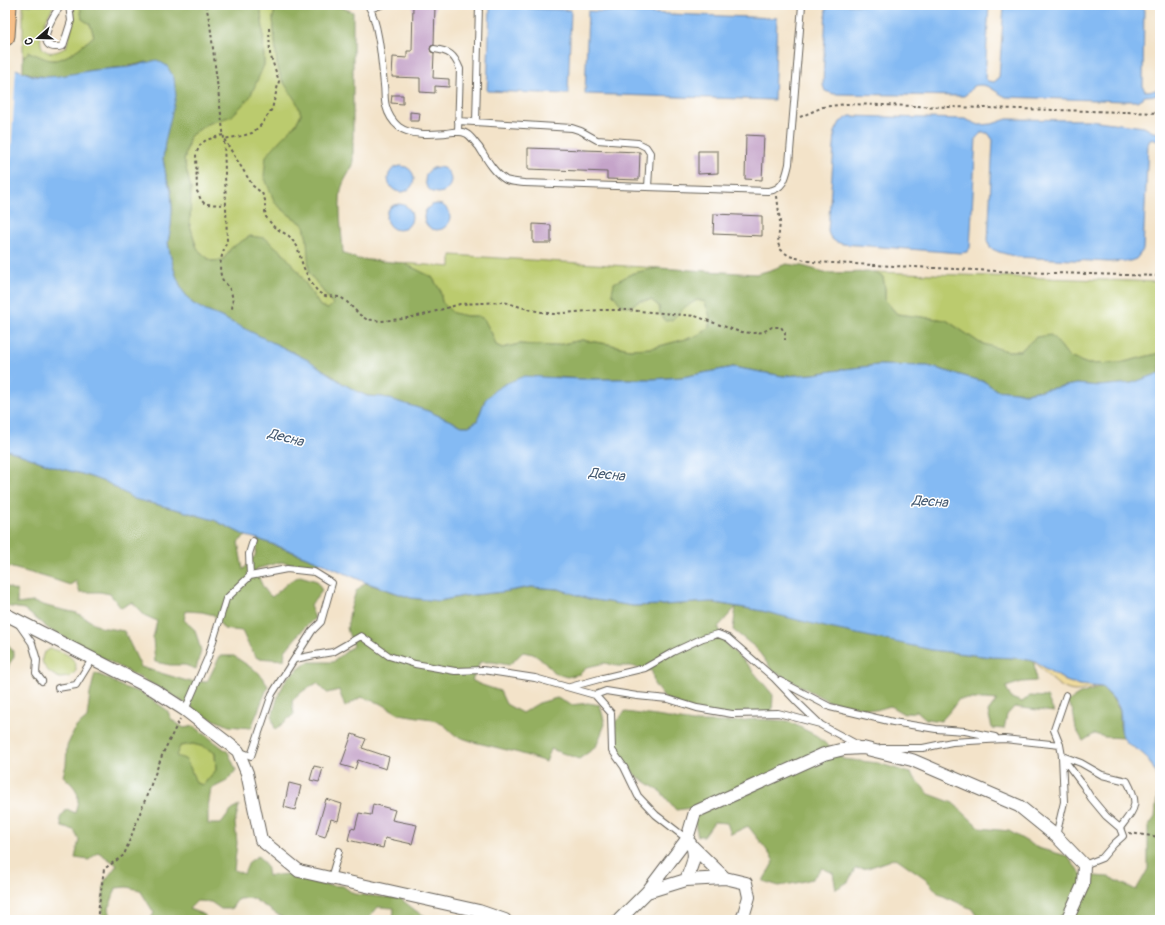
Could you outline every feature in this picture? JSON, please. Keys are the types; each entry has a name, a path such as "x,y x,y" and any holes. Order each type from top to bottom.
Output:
{"main road":[{"path":"5,36 7,5"}],"street":[{"path":"10,616 154,690 185,710 238,751 247,773 261,840 299,871 479,911 506,920"},
{"path":"686,880 694,861 690,843 694,812 824,754 844,749 863,748 912,760 1019,806 1056,836 1084,865 1083,885 1067,920"},
{"path":"690,843 725,878"},
{"path":"620,920 690,843"},
{"path":"646,892 686,880 725,878 746,883 749,896 742,920"}],"lane":[{"path":"62,5 54,14 45,34 48,44 52,47 63,46 65,42 71,21 69,5"},
{"path":"382,5 369,7 376,26 386,106 393,121 399,128 416,133 466,133 492,167 506,180 524,183 768,191 780,187 785,180 789,164 802,5"},
{"path":"476,122 479,5"},
{"path":"434,49 445,50 452,54 457,60 460,69 458,132"},
{"path":"458,121 572,128 597,140 638,143 646,147 650,153 648,187"},
{"path":"250,576 249,554 253,541"},
{"path":"185,710 208,657 226,599 250,576 287,569 314,572 332,583 321,622 312,631 272,694 251,756 238,751"},
{"path":"10,616 32,643 37,660 36,673 42,681"},
{"path":"570,687 645,668 685,646 703,638 718,634 728,638 774,678 822,725 863,748 923,748 952,742 1004,739"},
{"path":"295,659 333,652 361,636 389,656 415,664 455,671 491,671 535,678 595,694 606,691 668,699 697,708 732,714 778,713 822,725"},
{"path":"58,688 76,684 92,659"},
{"path":"774,678 830,707 893,722 936,729 965,731 1004,739 1060,745"},
{"path":"595,694 611,713 612,750 624,767 638,796 656,815 690,843"},
{"path":"1056,836 1064,802 1062,756 1060,745 1054,730 1066,695"},
{"path":"1062,756 1084,785 1091,798 1106,816 1120,828 1123,836 1102,858 1084,865"},
{"path":"1062,756 1081,763 1102,775 1127,781 1133,793 1135,806 1120,828"},
{"path":"331,878 339,851"}],"path":[{"path":"206,5 210,24 224,139 227,241 222,254 220,273 222,279 229,287 232,296 232,309"},
{"path":"224,139 252,133 261,125 272,109 279,81 270,54 269,28"},
{"path":"793,115 801,117 823,107 846,104 1160,113"},
{"path":"223,135 206,140 200,144 196,154 197,184 199,196 205,204 226,205"},
{"path":"224,139 254,186 262,193 265,200 264,211 266,217 274,227 289,236 297,246 303,266 310,281 318,292 324,296 340,297 366,319 382,321 402,319 423,315 460,304 504,302 531,310 553,314 600,310 628,310 695,316 740,332 763,332 772,327 781,327 785,333 785,340"},
{"path":"776,189 780,222 778,243 780,249 789,256 813,262 1008,272 1160,276"},
{"path":"97,920 104,869 124,855 163,753 185,710"},
{"path":"1120,828 1130,833 1160,837"}],"green space":[{"path":"23,5 54,5 42,31 41,44 46,51 55,52 66,47 75,5 80,5 82,19 90,24 94,36 68,56 56,60 48,60 29,52 23,57"},
{"path":"80,5 260,5 263,29 264,65 250,97 232,116 207,124 190,136 184,160 191,189 190,225 197,249 211,261 223,260 231,248 250,236 265,238 283,253 297,270 320,306 328,309 333,304 309,273 307,240 304,225 275,203 264,176 266,156 296,124 301,114 297,103 281,78 277,64 273,18 276,5 335,5 353,12 353,165 345,180 340,197 343,253 357,259 403,263 432,277 440,290 442,302 453,313 467,316 478,316 484,319 496,345 502,348 519,344 552,346 582,340 629,349 652,348 697,336 709,327 710,317 705,302 697,300 685,307 672,320 666,321 660,314 659,306 651,300 640,301 629,307 621,305 612,293 614,283 633,273 658,268 756,274 786,264 802,266 828,273 874,272 883,277 885,300 897,314 946,320 980,343 1007,351 1020,351 1036,337 1051,335 1069,357 1088,364 1120,363 1160,353 1160,373 1132,383 1099,386 1077,384 1025,393 996,390 985,382 928,366 878,365 814,374 783,376 733,367 683,377 653,379 581,379 555,377 485,400 477,421 469,426 462,426 428,411 383,397 367,396 342,383 293,352 192,303 182,290 175,273 168,242 171,226 171,191 166,176 163,159 169,122 147,62 90,70 77,74 56,77 43,77 23,71 23,57 29,52 50,60 56,60 68,56 94,36 90,24 82,19"},
{"path":"260,5 276,5 273,18 277,64 281,78 298,103 301,114 296,124 282,138 288,214 304,225 322,290 333,304 328,309 320,306 297,270 231,248 223,260 211,261 197,249 190,225 191,189 184,160 190,136 207,124 232,116 264,65 263,29"},
{"path":"451,255 658,268 633,273 614,283 628,307 640,301 651,300 659,306 660,314 672,320 685,307 697,300 705,302 710,317 709,327 697,336 652,348 629,349 582,340 552,346 519,344 502,348 496,345 492,334 478,316 467,316 453,313 442,302 440,290 432,277 403,263 451,267"},
{"path":"874,272 1160,282 1160,353 1120,363 1088,364 1069,357 1060,345 1026,346 1020,351 1007,351 980,343 946,320 897,314 885,300 883,277"},
{"path":"5,449 58,468 108,483 134,499 214,520 246,536 238,542 243,570 255,556 258,539 319,562 317,568 281,562 256,569 264,588 272,597 289,582 300,576 317,581 322,591 310,606 315,618 304,628 285,651 284,660 257,658 242,631 224,629 214,615 202,612 186,611 184,620 195,630 201,651 196,669 185,665 170,665 155,662 153,638 157,621 144,615 132,602 121,608 110,594 100,592 80,592 76,581 70,585 5,566"},
{"path":"365,583 411,598 439,601 531,587 559,589 589,599 633,606 709,602 762,611 932,650 1034,661 1036,681 1022,682 1006,687 1011,698 1022,702 1030,696 1047,697 1054,712 1014,707 1007,715 1004,729 992,728 988,712 997,700 959,699 941,721 926,719 917,711 904,714 890,706 876,710 828,701 772,670 756,648 733,630 736,607 718,627 728,646 747,664 773,695 772,713 711,717 668,703 654,684 652,671 630,666 617,666 605,663 587,667 580,674 567,677 554,673 545,662 533,654 523,652 509,665 493,662 480,662 472,680 500,691 506,704 522,713 539,703 557,698 571,705 588,703 600,705 605,724 596,747 579,759 551,749 546,762 519,753 474,742 456,736 444,725 431,719 399,714 382,704 361,697 345,707 339,690 327,693 317,683 303,691 292,701 294,714 275,730 272,717 278,696 287,678 308,662 333,662 353,646 347,629 350,611 356,591"},
{"path":"5,586 17,591 17,604 33,602 77,613 100,627 124,631 141,667 187,681 207,682 220,656 234,656 259,673 268,686 251,728 229,726 207,717 165,691 50,630 24,609 5,606"},
{"path":"5,643 8,644 14,653 14,657 9,664 7,673 5,672"},
{"path":"50,649 68,655 74,662 76,671 70,677 60,678 49,672 46,668 42,661 42,657 44,653"},
{"path":"95,673 123,687 142,693 167,710 172,720 184,728 194,726 228,752 236,770 227,781 211,789 208,807 208,824 221,824 230,812 239,805 235,823 237,843 234,870 244,874 249,862 258,856 266,865 268,876 287,874 306,881 325,885 343,886 354,894 401,899 416,911 429,918 448,916 479,918 483,920 393,920 394,908 378,907 367,920 346,920 334,917 323,920 286,920 252,898 238,899 231,909 221,909 211,902 197,901 189,909 205,915 205,920 150,920 154,913 140,890 127,887 116,888 109,908 109,920 102,920 104,882 117,865 98,852 89,860 75,858 79,840 74,830 62,827 60,818 67,809 75,813 77,806 77,792 63,776 66,765 67,746 76,727 87,718 90,694","holes":["193,744 204,747 215,753 216,770 203,785 196,783 190,767 185,759 176,756 180,746"]},
{"path":"1102,687 1112,698 1120,711 1120,726 1124,738 1105,737 1094,734 1083,741 1076,729 1073,711 1067,702 1080,694"},
{"path":"625,712 693,722 730,722 755,719 788,721 817,736 843,759 878,763 910,773 929,794 953,803 980,828 1009,831 1038,848 1067,856 1082,875 1109,877 1136,890 1148,869 1148,827 1155,817 1157,795 1160,784 1160,920 979,920 972,909 939,894 925,878 896,858 868,868 855,869 848,882 836,889 833,873 822,868 812,879 796,883 779,886 763,881 774,861 748,826 731,834 727,823 714,822 704,836 698,836 691,808 676,810 661,792 635,775 616,750 615,722"},
{"path":"193,744 204,747 215,753 216,770 203,785 195,783 190,767 175,756 180,746"}],"sand":[{"path":"1034,661 1066,681 1079,685 1102,687 1077,691 1065,688 1053,680"}],"water":[{"path":"826,5 989,5 985,78 988,81 994,82 999,78 1004,5 1144,5 1143,87 1145,91 1160,90 1160,95 1145,96 1137,101 1006,97 983,85 973,86 964,96 834,94 825,91 823,85"},
{"path":"490,7 571,10 568,94 487,91"},
{"path":"588,11 777,18 774,100 585,94"},
{"name":"Десна","path":"157,60 167,66 174,78 176,96 165,142 163,159 166,176 171,191 171,226 168,242 175,273 182,290 192,303 310,361 356,391 367,396 383,397 428,411 462,426 469,426 477,421 485,400 495,390 524,376 581,379 653,379 683,377 733,367 783,376 814,374 878,365 928,366 985,382 996,390 1025,393 1077,384 1099,386 1132,383 1160,373 1160,783 1146,757 1128,744 1124,739 1121,715 1118,705 1102,687 1079,685 1066,681 1034,661 932,650 829,628 762,611 710,602 633,606 589,599 559,589 531,587 439,601 411,598 365,582 286,549 246,536 214,520 134,499 108,483 58,468 5,449 5,65 34,76 46,77 94,70 130,67"},
{"path":"850,116 965,119 979,125 992,124 1007,119 1090,120 1144,127 1153,132 1160,133 1160,141 1155,139 1150,140 1148,144 1143,250 1136,259 1130,261 1109,262 1017,257 990,248 988,242 993,140 988,133 981,133 976,138 970,248 967,252 960,253 843,244 835,241 830,237 828,231 835,132 840,122"},
{"path":"401,166 410,170 414,179 410,188 401,192 392,188 388,179 392,170"},
{"path":"438,167 447,171 451,180 447,189 438,193 429,189 425,180 429,171"},
{"path":"399,204 408,208 412,217 408,226 399,230 390,226 386,217 390,208"},
{"path":"437,204 446,208 450,217 446,226 437,230 428,226 424,217 428,208"}],"pier":[{"path":"5,63 16,67 11,156 5,197"}],"building":[{"path":"413,5 435,5 434,45 431,46 430,49 431,52 434,53 433,78 449,79 449,87 435,86 435,93 420,92 420,78 392,77 393,57 407,58 407,51 412,51"},
{"path":"392,95 403,95 403,104 391,103"},
{"path":"410,112 420,113 419,121 410,121"},
{"path":"746,135 764,136 762,180 745,179"},
{"path":"528,148 640,152 639,180 607,179 607,172 528,169"},
{"path":"698,151 718,151 718,173 698,174"},
{"path":"714,214 762,216 762,236 713,234"},
{"path":"533,224 551,225 551,243 533,243"},
{"path":"352,734 366,739 362,748 389,757 386,769 358,760 355,769 341,765"},
{"path":"314,766 323,768 319,782 310,780"},
{"path":"289,783 301,786 295,810 284,807"},
{"path":"326,799 342,804 338,821 331,819 325,837 316,834"},
{"path":"373,804 395,810 392,820 417,825 412,844 385,838 383,848 348,840 351,828 355,829 359,813 371,815"}]}
